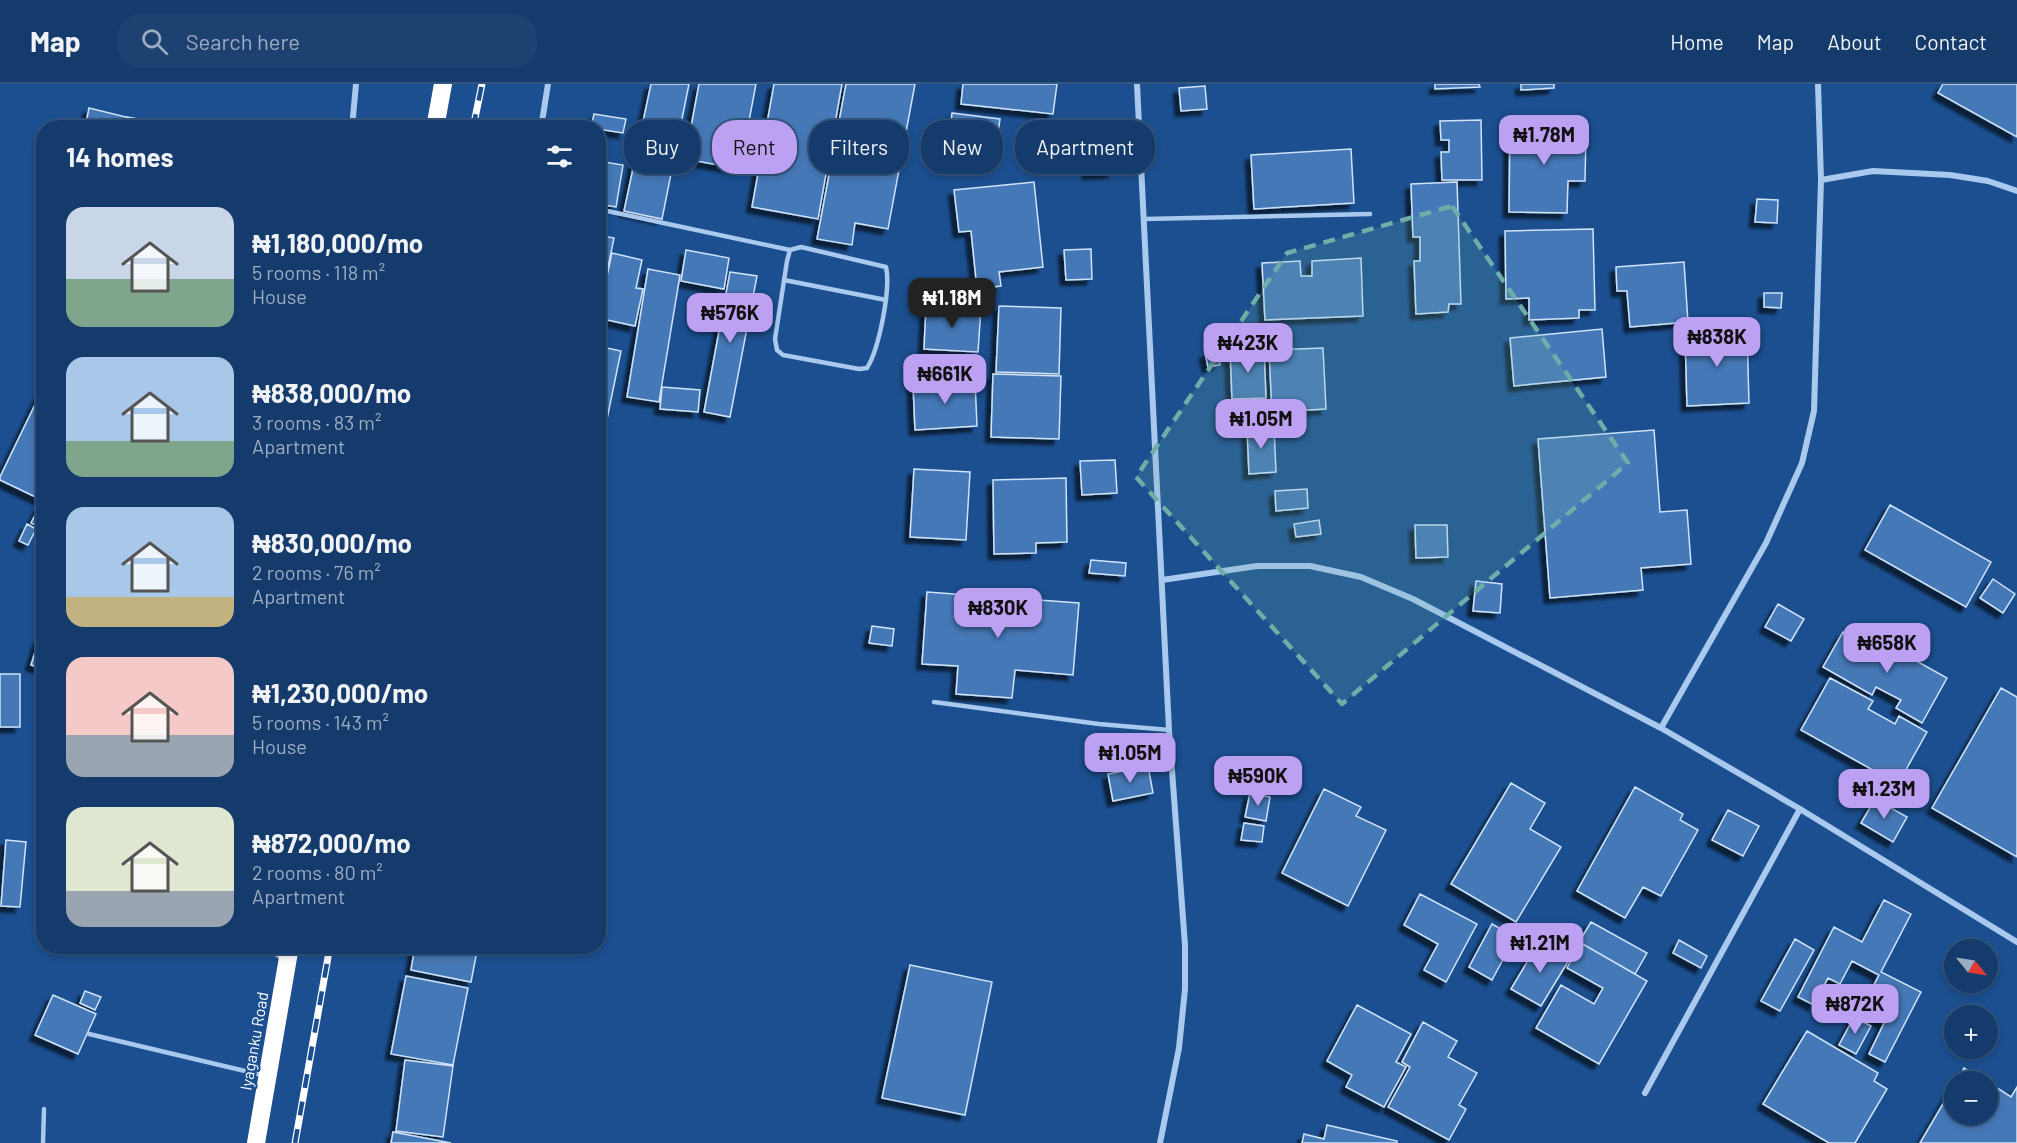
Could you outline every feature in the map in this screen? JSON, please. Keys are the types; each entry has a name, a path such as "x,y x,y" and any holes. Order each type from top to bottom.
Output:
{"highway":[{"path":"436,120 443,84"},
{"name":"Iyaganku Road","path":"256,1143 289,954"}],"street":[{"path":"353,120 356,84"},
{"path":"542,120 548,84"},
{"path":"1137,84 1169,730 1185,945 1185,989 1179,1048 1160,1143"},
{"path":"1661,728 1766,543 1802,463 1814,411 1821,180 1818,84"},
{"path":"1821,180 1873,171 1950,175 1988,181 2017,191"},
{"path":"1162,580 1257,566 1310,566 1361,577 1413,599 1661,728 1800,808 2017,942"},
{"path":"1645,1093 1800,808"}],"lane":[{"path":"606,211 790,250 801,247 886,267 888,276 886,300 874,357 867,368 859,369 783,355 777,350 776,339 790,250"},
{"path":"1144,219 1370,214"},
{"path":"784,280 886,300"},
{"path":"934,702 1100,724 1169,730"},
{"path":"89,1034 268,1077"},
{"path":"43,1143 44,1109"}],"highlighted area":[{"path":"1452,206 1628,463 1342,704 1136,477 1287,253"}],"building":[{"path":"651,84 689,84 682,120 643,120"},
{"path":"699,84 756,84 749,120 712,120 712,164 700,162 700,120 692,120"},
{"path":"774,84 842,84 836,120 809,120 809,174 826,174 818,219 752,207 758,174 797,174 797,120 768,120"},
{"path":"846,84 915,84 908,120 839,120"},
{"path":"963,84 1057,84 1053,114 961,104"},
{"path":"1435,84 1479,84 1480,87 1435,89"},
{"path":"1521,84 1554,84 1554,88 1521,90"},
{"path":"1943,84 2017,84 2017,137 1938,93"},
{"path":"1205,86 1207,109 1181,111 1179,88"},
{"path":"89,108 126,117 125,120 87,120"},
{"path":"952,113 1000,119 1000,120 951,120"},
{"path":"594,114 626,119 623,133 606,130 606,120 593,120"},
{"path":"127,117 144,120 126,120"},
{"path":"1481,120 1482,180 1442,180 1441,152 1449,152 1449,140 1441,140 1440,121"},
{"path":"1510,122 1568,123 1568,135 1586,135 1585,181 1568,181 1567,213 1509,212"},
{"path":"1351,149 1354,203 1254,209 1251,155"},
{"path":"606,162 623,165 616,207 606,205"},
{"path":"632,174 671,174 662,219 624,211"},
{"path":"829,174 898,174 888,229 855,223 852,245 817,239"},
{"path":"1034,182 1043,267 999,272 1001,286 977,289 971,231 959,232 954,190"},
{"path":"1457,182 1461,304 1449,304 1448,312 1416,314 1414,261 1420,261 1420,237 1413,237 1411,184"},
{"path":"1757,199 1778,200 1777,223 1755,222"},
{"path":"1593,229 1595,310 1579,310 1579,318 1529,320 1529,298 1506,299 1505,231"},
{"path":"606,236 614,238 606,277"},
{"path":"1091,249 1092,279 1066,280 1064,250"},
{"path":"686,250 729,258 724,289 681,281"},
{"path":"612,253 642,260 636,288 643,289 635,326 606,320 606,281"},
{"path":"1361,258 1363,316 1265,320 1262,263 1300,261 1301,276 1312,276 1312,261"},
{"path":"1684,262 1688,322 1630,327 1627,291 1617,291 1616,267"},
{"path":"648,269 680,275 659,402 627,397"},
{"path":"730,272 757,276 730,417 704,412"},
{"path":"1764,293 1782,293 1781,308 1764,307"},
{"path":"926,306 981,308 978,352 924,349"},
{"path":"999,306 1061,308 1059,374 996,372"},
{"path":"1602,329 1606,377 1514,386 1510,338"},
{"path":"1747,331 1749,403 1687,406 1685,333"},
{"path":"606,348 621,351 606,424"},
{"path":"1323,348 1326,409 1272,412 1269,350"},
{"path":"1264,349 1266,398 1232,399 1230,350"},
{"path":"1218,351 1220,365 1208,367 1205,353"},
{"path":"993,374 1061,376 1059,439 991,437"},
{"path":"975,380 977,426 915,430 913,384"},
{"path":"662,387 700,390 698,412 660,409"},
{"path":"36,403 36,497 0,480"},
{"path":"1274,427 1276,472 1249,474 1247,428"},
{"path":"1654,430 1660,512 1687,510 1691,564 1641,568 1643,590 1550,598 1538,439"},
{"path":"1115,460 1117,493 1082,495 1080,461"},
{"path":"914,469 970,472 966,540 910,537"},
{"path":"1066,478 1067,542 1036,543 1036,553 994,554 993,480"},
{"path":"1307,489 1308,508 1276,511 1275,491"},
{"path":"1890,505 1991,562 1966,607 1865,550"},
{"path":"36,513 36,525 31,523"},
{"path":"1319,520 1321,534 1296,537 1294,524"},
{"path":"27,524 36,529 28,545 19,541"},
{"path":"1415,525 1447,525 1448,557 1416,558"},
{"path":"1091,560 1126,563 1125,576 1089,573"},
{"path":"1993,579 2015,594 2003,613 1980,598"},
{"path":"1476,581 1502,584 1500,613 1473,611"},
{"path":"927,592 1079,603 1073,675 1015,670 1012,698 956,694 958,666 922,664"},
{"path":"1778,604 1804,619 1791,641 1765,627"},
{"path":"872,626 894,629 892,646 869,643"},
{"path":"1843,632 1874,649 1879,640 1947,678 1922,723 1896,708 1901,700 1876,687 1872,695 1823,667"},
{"path":"36,649 36,667 31,665"},
{"path":"0,674 20,674 20,727 0,727"},
{"path":"1830,678 1873,701 1868,709 1895,724 1899,716 1927,732 1898,784 1801,730"},
{"path":"2001,688 2017,697 2017,857 1932,808"},
{"path":"1148,766 1153,793 1113,801 1108,774"},
{"path":"1511,783 1545,803 1530,829 1561,847 1516,922 1451,884"},
{"path":"1635,787 1683,814 1680,820 1698,830 1661,896 1643,887 1625,918 1577,891"},
{"path":"1324,789 1361,807 1356,816 1386,830 1348,906 1282,873"},
{"path":"1250,793 1270,797 1266,821 1245,817"},
{"path":"1875,799 1907,817 1893,842 1861,823"},
{"path":"1728,810 1759,826 1743,856 1712,840"},
{"path":"1244,823 1264,826 1262,842 1241,840"},
{"path":"6,840 26,842 20,907 1,906"},
{"path":"1420,894 1477,924 1446,982 1424,970 1438,944 1404,925"},
{"path":"1884,900 1911,914 1881,972 1921,992 1885,1062 1869,1054 1884,1023 1860,1012 1879,975 1852,961 1840,984 1828,978 1814,1005 1798,997 1834,927 1862,942"},
{"path":"1591,922 1647,953 1635,974 1579,942"},
{"path":"1492,924 1515,937 1492,980 1469,967"},
{"path":"1795,939 1814,950 1780,1011 1761,1001"},
{"path":"1679,940 1707,956 1701,968 1673,953"},
{"path":"1539,942 1569,960 1541,1006 1511,989"},
{"path":"1581,943 1647,981 1599,1064 1536,1028 1561,985 1594,1004 1603,988 1567,968"},
{"path":"414,954 476,954 471,982 411,970"},
{"path":"910,965 992,982 965,1115 882,1098"},
{"path":"406,976 468,988 453,1065 391,1054"},
{"path":"85,991 101,997 95,1010 80,1003"},
{"path":"53,995 96,1014 78,1054 35,1035"},
{"path":"1357,1005 1411,1034 1396,1062 1406,1067 1384,1107 1346,1087 1352,1075 1327,1061"},
{"path":"1854,1017 1871,1026 1856,1054 1839,1045"},
{"path":"1423,1022 1457,1041 1448,1057 1477,1073 1459,1105 1466,1109 1449,1140 1388,1107 1410,1067 1402,1062"},
{"path":"1807,1031 1878,1073 1874,1081 1887,1089 1855,1143 1829,1143 1763,1104"},
{"path":"405,1060 453,1066 443,1137 396,1131"},
{"path":"2017,1087 2017,1143 1920,1143 1944,1102 1944,1125 1998,1125 1998,1089 2011,1097"},
{"path":"1327,1125 1397,1141 1397,1143 1302,1143 1304,1134 1324,1139"},
{"path":"393,1132 451,1143 391,1143"}],"railway":[{"path":"475,120 482,84"},
{"path":"295,1143 329,954"}]}
